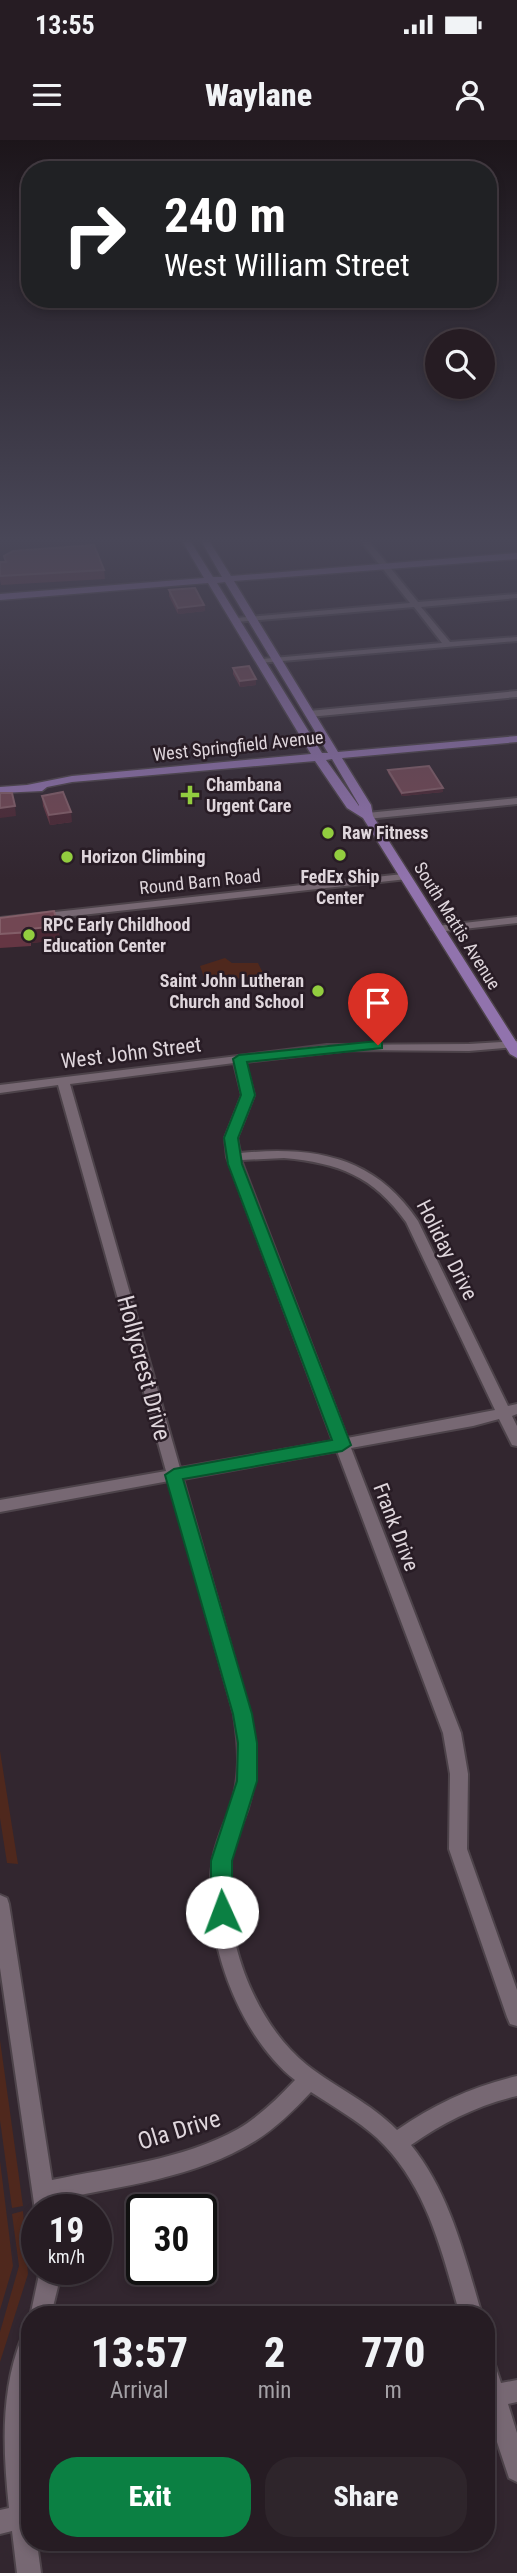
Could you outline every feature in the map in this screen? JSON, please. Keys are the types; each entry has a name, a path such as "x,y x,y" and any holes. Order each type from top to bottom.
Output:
{"main road":[{"name":"South Mattis Avenue","path":"257,653 319,759 351,806 367,816"},
{"name":"South Mattis Avenue","path":"271,653 365,805 367,816 403,877 515,1048"},
{"name":"West Springfield Avenue","path":"0,790 60,787 517,739"},
{"name":"West Springfield Avenue","path":"32,787 45,782 146,772 319,759"},
{"path":"126,764 146,772"}],"street":[{"path":"262,661 362,653"},
{"path":"309,714 517,694"},
{"path":"367,816 517,801"},
{"name":"Round Barn Road","path":"0,921 403,877"},
{"path":"437,929 517,920"},
{"name":"West John Street","path":"0,1089 354,1046 515,1048"},
{"name":"Frank Drive","path":"239,1059 248,1095 231,1138 233,1157 452,1733 459,1774 458,1849 517,2017"},
{"name":"Hollycrest Drive","path":"63,1081 242,1714 247,1743 247,1781 222,1861 220,1893 228,1946 240,1984 259,2025 272,2043 310,2079 364,2114 407,2156 440,2213 468,2306"},
{"name":"Holiday Drive","path":"233,1157 279,1153 327,1159 370,1176 395,1196 412,1221 510,1412 517,1441"},
{"path":"0,1506 510,1412"},
{"path":"0,1904 43,2194"},
{"name":"Ola Drive","path":"68,2194 195,2157 226,2145 265,2122 310,2079"},
{"path":"396,2143 430,2119 464,2102 517,2086"},
{"path":"42,2306 47,2285"},
{"path":"21,2378 15,2420 17,2518 21,2536"},
{"path":"495,2396 517,2390"},
{"path":"495,2411 517,2470"},
{"path":"24,2551 29,2573"}],"shaded area":[{"path":"225,958 232,963 258,963 264,975 206,983 200,966"},
{"path":"0,1751 18,1864 7,1863 0,1818"},
{"path":"0,2040 21,2206 12,2208 0,2120"},
{"path":"0,2161 13,2266 0,2310"},
{"path":"21,2212 21,2285 24,2285 0,2362 0,2332 19,2266 12,2214"}],"building":[{"path":"249,666 256,679 240,681 233,668"},
{"path":"429,766 443,788 402,793 388,770"},
{"path":"63,792 71,812 49,815 42,796"},
{"path":"0,793 12,793 15,806 0,808"},
{"path":"54,911 58,926 29,929 30,932 0,934 0,918"}],"place":[{"name":"Chambana Urgent Care","path":"190,795"},
{"name":"Raw Fitness","path":"328,833"},
{"name":"FedEx Ship Center","path":"340,855"},
{"name":"Horizon Climbing","path":"67,857"},
{"name":"RPC Early Childhood Education Center","path":"29,935"},
{"name":"Saint John Lutheran Church and School","path":"318,991"}],"route":[{"path":"222,1912 222,1861 247,1781 247,1743 242,1714 174,1475 342,1445 235,1164 231,1138 248,1095 248,1086 239,1059 327,1048 378,1045"}]}
